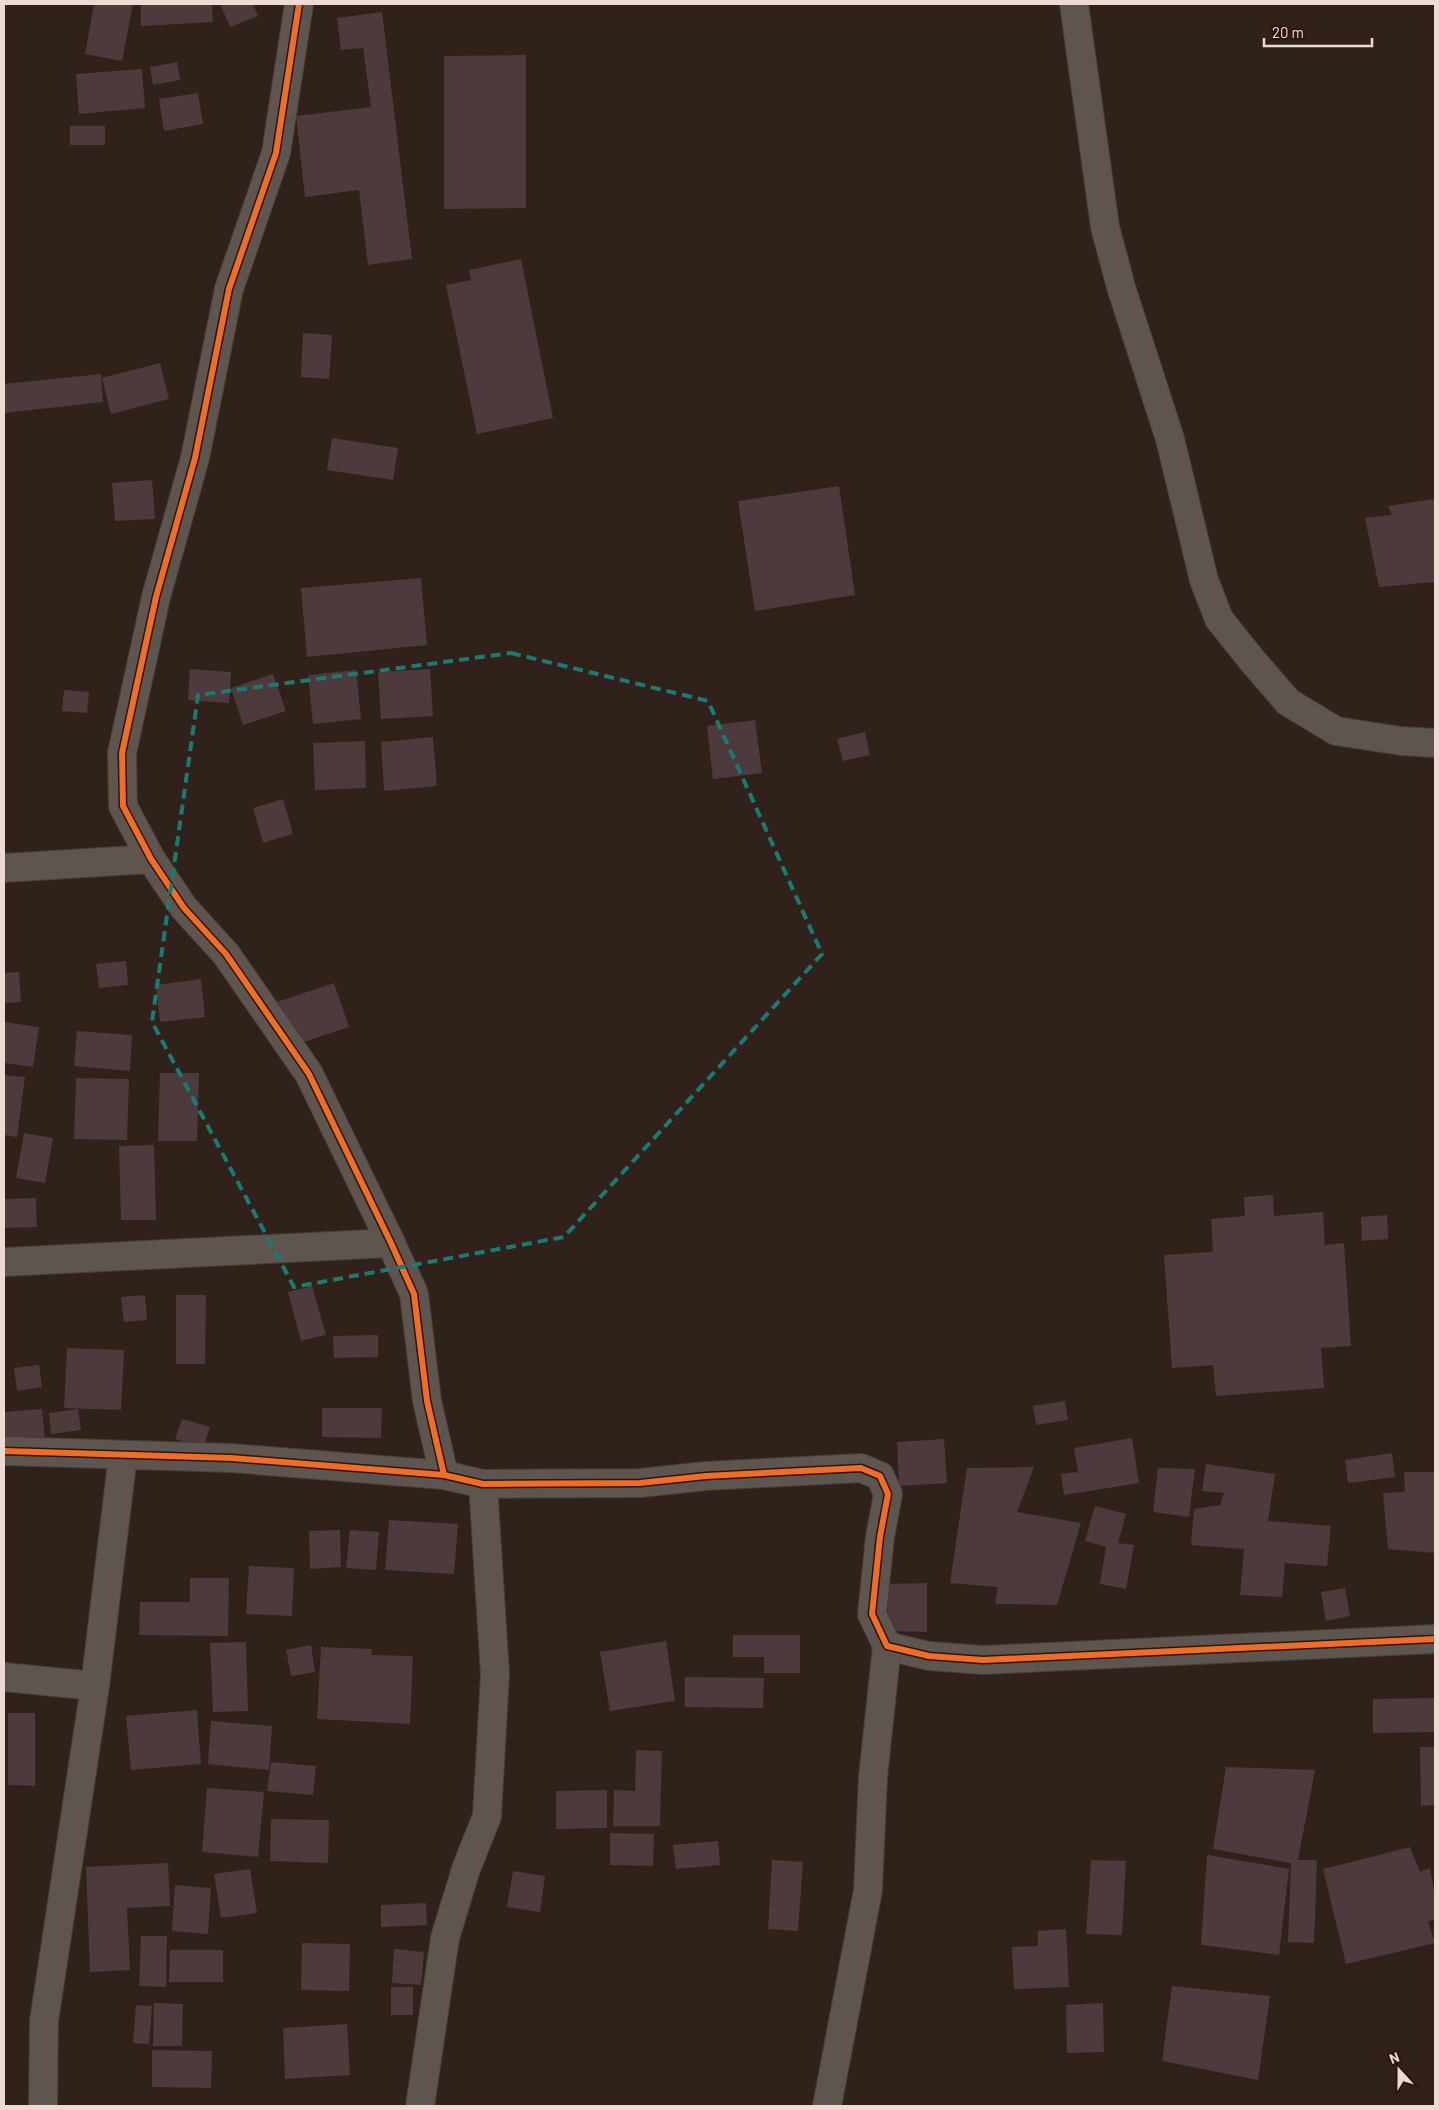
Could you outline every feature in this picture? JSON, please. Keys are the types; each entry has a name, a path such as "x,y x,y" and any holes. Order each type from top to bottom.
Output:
{"street":[{"path":"299,4 276,153 230,289 195,458 156,597 122,753 123,806 151,859 184,908 226,954 309,1074 392,1243 414,1294 427,1401 444,1474"},
{"path":"1074,4 1105,227 1120,288 1170,439 1204,580 1219,619 1251,660 1288,702 1336,732 1401,741 1435,743"},
{"path":"4,868 151,859"},
{"path":"4,1262 392,1243"},
{"path":"4,1451 231,1458 444,1474 483,1484 640,1483 706,1476 861,1468 880,1476 888,1494 880,1537 872,1614 887,1646 873,1777 868,1890 827,2106"},
{"path":"43,2106 44,2022 94,1686 123,1455"},
{"path":"420,2106 445,1938 466,1869 486,1816 495,1674 483,1484"},
{"path":"887,1646 928,1656 983,1660 1433,1641"},
{"path":"4,1677 94,1686"}],"highlighted area":[{"path":"511,653 708,701 822,954 564,1237 294,1287 152,1022 198,695"}],"building":[{"path":"94,4 133,4 122,61 85,54"},
{"path":"141,4 212,4 213,22 141,26"},
{"path":"220,4 253,4 258,16 230,27"},
{"path":"382,12 412,259 368,265 359,190 305,197 296,116 371,107 363,48 341,50 337,18"},
{"path":"526,55 526,208 444,209 444,56"},
{"path":"177,62 180,80 153,85 150,67"},
{"path":"142,69 145,108 79,114 76,74"},
{"path":"198,93 203,124 164,131 159,99"},
{"path":"70,126 105,126 105,145 70,145"},
{"path":"521,259 553,418 477,434 446,285 471,280 469,270"},
{"path":"303,333 332,335 329,379 301,377"},
{"path":"160,363 169,399 111,414 102,378"},
{"path":"101,374 103,402 4,413 4,384"},
{"path":"332,438 398,448 393,480 327,470"},
{"path":"152,480 155,519 115,521 112,483"},
{"path":"839,486 855,595 755,611 738,501"},
{"path":"1434,499 1435,582 1379,587 1365,518 1392,515 1388,506"},
{"path":"421,578 427,645 307,657 301,588"},
{"path":"190,669 231,672 229,703 188,700"},
{"path":"430,669 433,716 381,719 378,672"},
{"path":"356,670 361,719 313,724 308,675"},
{"path":"273,674 286,711 243,725 231,688"},
{"path":"64,690 89,692 87,713 62,711"},
{"path":"755,720 762,773 713,779 707,726"},
{"path":"865,732 870,755 843,761 837,739"},
{"path":"433,737 437,786 384,791 381,742"},
{"path":"365,741 366,788 315,790 313,743"},
{"path":"283,799 293,834 263,843 253,808"},
{"path":"126,961 128,985 99,988 96,964"},
{"path":"19,972 21,1002 4,1003 4,973"},
{"path":"201,979 205,1017 160,1022 156,985"},
{"path":"334,983 349,1027 285,1048 271,1004"},
{"path":"4,1022 39,1027 33,1067 4,1063"},
{"path":"77,1031 132,1035 130,1071 74,1066"},
{"path":"160,1073 199,1073 197,1141 158,1141"},
{"path":"4,1075 25,1077 17,1137 4,1135"},
{"path":"76,1078 129,1079 127,1140 74,1139"},
{"path":"24,1133 53,1138 45,1183 16,1178"},
{"path":"154,1145 156,1220 121,1220 119,1146"},
{"path":"1273,1195 1274,1216 1323,1212 1325,1245 1344,1243 1351,1346 1321,1348 1324,1388 1216,1396 1213,1365 1172,1368 1164,1255 1213,1252 1211,1219 1245,1216 1244,1197"},
{"path":"36,1198 37,1227 4,1228 4,1199"},
{"path":"1387,1215 1388,1239 1362,1241 1361,1217"},
{"path":"312,1286 326,1335 301,1341 288,1292"},
{"path":"145,1295 147,1320 124,1322 121,1297"},
{"path":"176,1295 206,1295 205,1364 176,1364"},
{"path":"378,1335 378,1357 334,1358 333,1336"},
{"path":"67,1348 124,1350 121,1410 64,1408"},
{"path":"39,1365 42,1387 17,1391 14,1368"},
{"path":"1065,1401 1068,1420 1036,1425 1033,1406"},
{"path":"322,1408 382,1408 381,1438 322,1437"},
{"path":"42,1409 45,1439 4,1443 4,1412"},
{"path":"78,1409 81,1430 51,1434 49,1413"},
{"path":"182,1419 210,1427 203,1448 175,1439"},
{"path":"1132,1438 1139,1483 1064,1495 1061,1474 1078,1472 1074,1448"},
{"path":"944,1439 947,1483 899,1486 897,1442"},
{"path":"1392,1453 1395,1477 1348,1483 1345,1460"},
{"path":"1206,1464 1275,1474 1268,1521 1331,1526 1327,1566 1285,1563 1282,1597 1240,1595 1244,1549 1191,1545 1194,1509 1220,1505 1224,1493 1202,1491"},
{"path":"1034,1467 1017,1512 1081,1523 1057,1605 995,1604 998,1587 950,1583 967,1468"},
{"path":"1158,1468 1195,1469 1189,1517 1153,1512"},
{"path":"1404,1472 1435,1472 1435,1553 1388,1549 1383,1493 1405,1492"},
{"path":"1095,1506 1126,1514 1118,1543 1134,1545 1126,1589 1100,1584 1106,1547 1085,1541"},
{"path":"389,1520 458,1524 454,1574 385,1570"},
{"path":"340,1530 341,1567 310,1569 309,1531"},
{"path":"350,1530 379,1532 376,1570 346,1568"},
{"path":"249,1566 294,1568 292,1616 246,1614"},
{"path":"190,1578 229,1578 228,1636 139,1635 140,1602 190,1602"},
{"path":"927,1583 927,1632 888,1631 888,1584"},
{"path":"1345,1588 1350,1616 1326,1621 1321,1592"},
{"path":"733,1635 800,1635 800,1673 764,1673 764,1657 733,1657"},
{"path":"666,1641 675,1701 610,1711 600,1652"},
{"path":"246,1642 248,1711 213,1712 210,1643"},
{"path":"311,1645 315,1672 291,1676 286,1650"},
{"path":"321,1647 372,1649 371,1655 413,1656 410,1724 317,1719"},
{"path":"685,1677 764,1678 763,1708 685,1707"},
{"path":"1435,1698 1435,1732 1373,1733 1373,1699"},
{"path":"197,1710 201,1764 131,1770 126,1716"},
{"path":"8,1713 35,1713 35,1786 8,1785"},
{"path":"211,1721 272,1726 269,1770 208,1764"},
{"path":"1420,1747 1435,1747 1435,1805 1421,1806"},
{"path":"636,1750 662,1751 660,1826 613,1826 614,1790 635,1791"},
{"path":"271,1762 316,1766 313,1795 267,1791"},
{"path":"1226,1767 1315,1770 1298,1860 1317,1860 1314,1943 1288,1942 1291,1863 1213,1849"},
{"path":"207,1788 264,1792 258,1857 202,1852"},
{"path":"607,1790 607,1828 556,1829 556,1791"},
{"path":"271,1819 329,1820 328,1863 270,1861"},
{"path":"610,1833 654,1834 653,1866 610,1865"},
{"path":"718,1841 720,1865 676,1869 673,1845"},
{"path":"1410,1847 1420,1872 1430,1868 1435,1897 1435,1919 1428,1922 1435,1943 1346,1964 1323,1869"},
{"path":"1207,1855 1289,1869 1279,1955 1201,1945"},
{"path":"772,1860 803,1862 798,1931 768,1929"},
{"path":"1091,1860 1126,1861 1122,1935 1086,1934"},
{"path":"168,1863 170,1906 127,1908 130,1970 90,1972 86,1867"},
{"path":"250,1869 257,1913 221,1918 214,1874"},
{"path":"513,1871 545,1876 540,1912 507,1907"},
{"path":"175,1885 211,1888 208,1934 172,1931"},
{"path":"426,1903 427,1925 381,1927 381,1905"},
{"path":"1066,1929 1069,1987 1014,1989 1012,1947 1038,1946 1038,1931"},
{"path":"141,1936 167,1936 166,1987 139,1986"},
{"path":"302,1943 350,1944 349,1991 301,1990"},
{"path":"394,1949 424,1952 421,1985 392,1983"},
{"path":"170,1950 223,1950 223,1982 169,1982"},
{"path":"1172,1986 1270,1996 1258,2080 1162,2061"},
{"path":"391,1987 413,1987 413,2015 391,2015"},
{"path":"154,2003 183,2004 182,2046 153,2046"},
{"path":"1103,2003 1104,2052 1067,2053 1066,2005"},
{"path":"136,2005 152,2006 149,2044 133,2043"},
{"path":"347,2024 350,2075 285,2079 283,2028"},
{"path":"152,2050 212,2051 211,2088 152,2087"}],"cycle path":[{"path":"299,4 276,153 229,289 195,458 156,597 122,753 123,806 151,859 184,908 226,954 309,1074 391,1243 414,1294 427,1401 444,1475"},
{"path":"4,1451 231,1458 444,1475 483,1484 640,1483 706,1476 861,1468 880,1476 888,1494 880,1537 872,1614 887,1646 929,1656 983,1660 1435,1639"}]}
